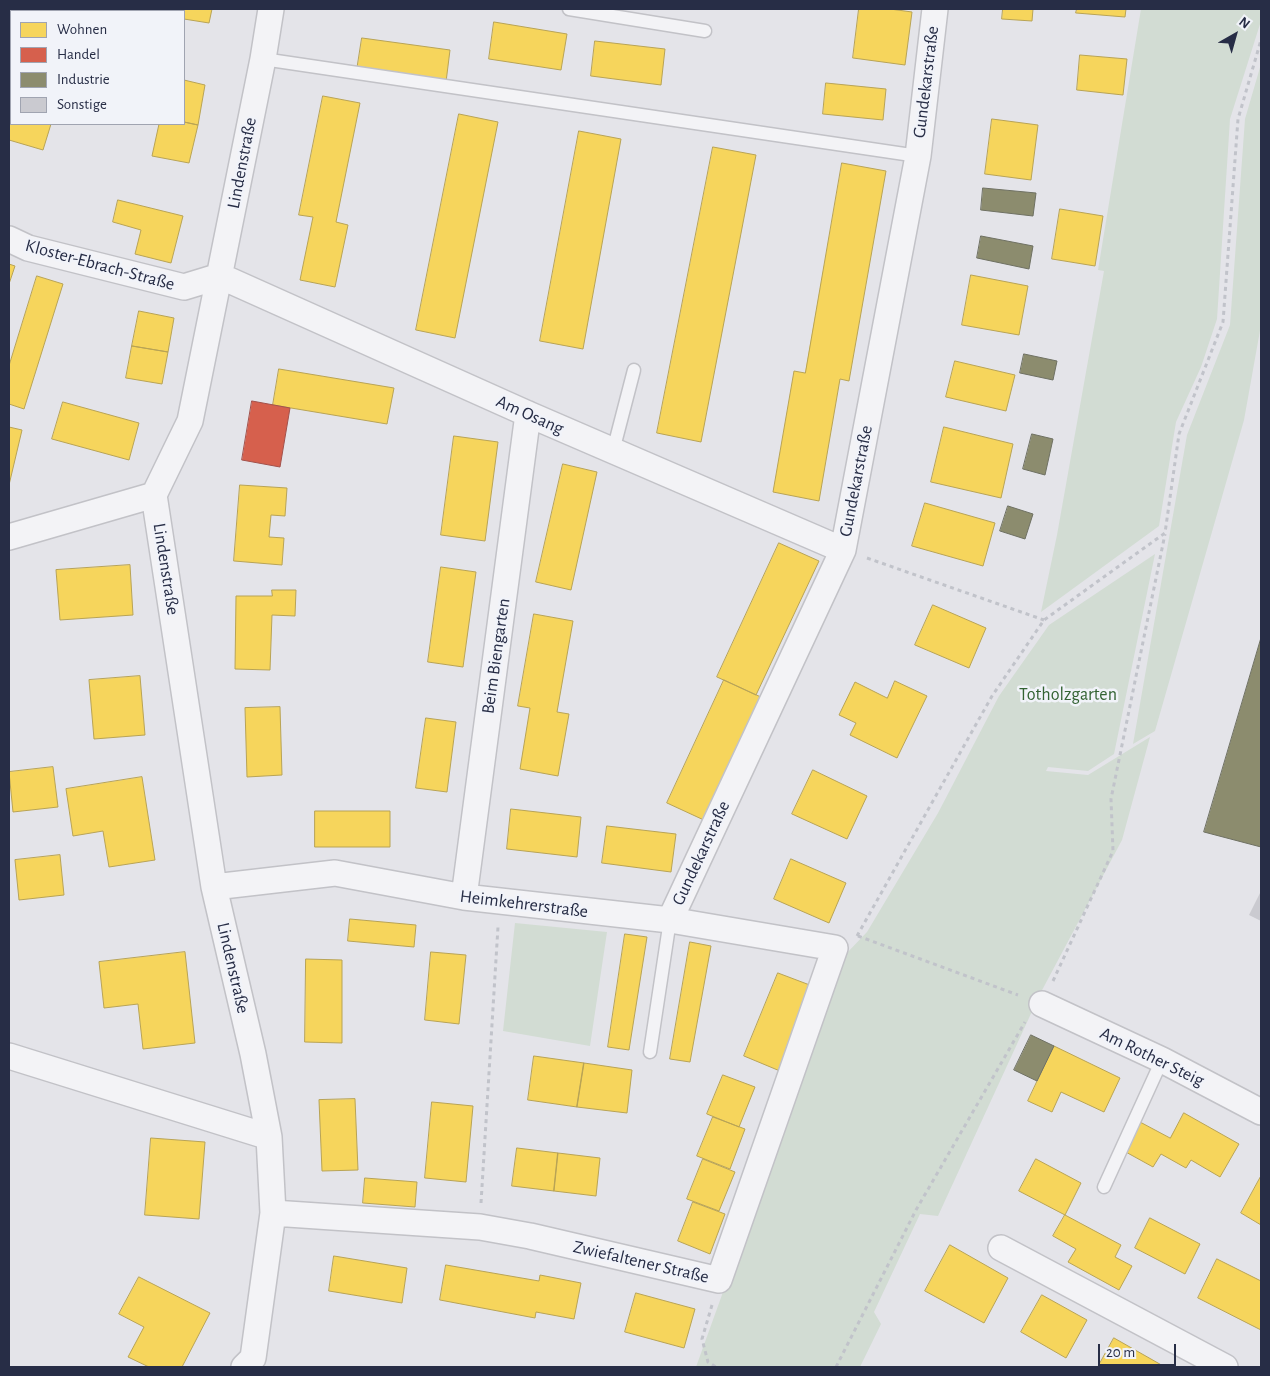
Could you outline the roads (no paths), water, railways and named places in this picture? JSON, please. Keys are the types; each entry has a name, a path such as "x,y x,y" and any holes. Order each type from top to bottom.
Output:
{"street":[{"name":"Lindenstraße","path":"251,1364 273,1213 269,1137 253,1054 214,887 154,495 190,421 263,59 271,9"},
{"name":"Gundekarstraße","path":"670,920 843,550 918,156 935,9"},
{"name":"Kloster-Ebrach-Straße","path":"9,239 28,248 184,287 220,276"},
{"name":"Am Osang","path":"220,276 528,414 843,550"},
{"name":"Beim Biengarten","path":"464,897 528,414"},
{"path":"9,537 154,495"},
{"name":"Heimkehrerstraße","path":"214,887 334,873 464,897 670,920 835,948"},
{"name":"Zwiefaltener Straße","path":"273,1213 480,1227 530,1236 719,1280 835,948"},
{"name":"Am Rother Steig","path":"1042,1004 1162,1060 1261,1112"},
{"path":"9,1056 269,1137"},
{"path":"1001,1248 1225,1367"}],"lane":[{"path":"569,9 705,31"},
{"path":"263,59 918,156"},
{"path":"613,451 634,370"},
{"path":"650,1052 670,920"},
{"path":"1104,1187 1162,1060"}],"park label":[{"name":"Totholzgarten","path":"1068,695"}]}
